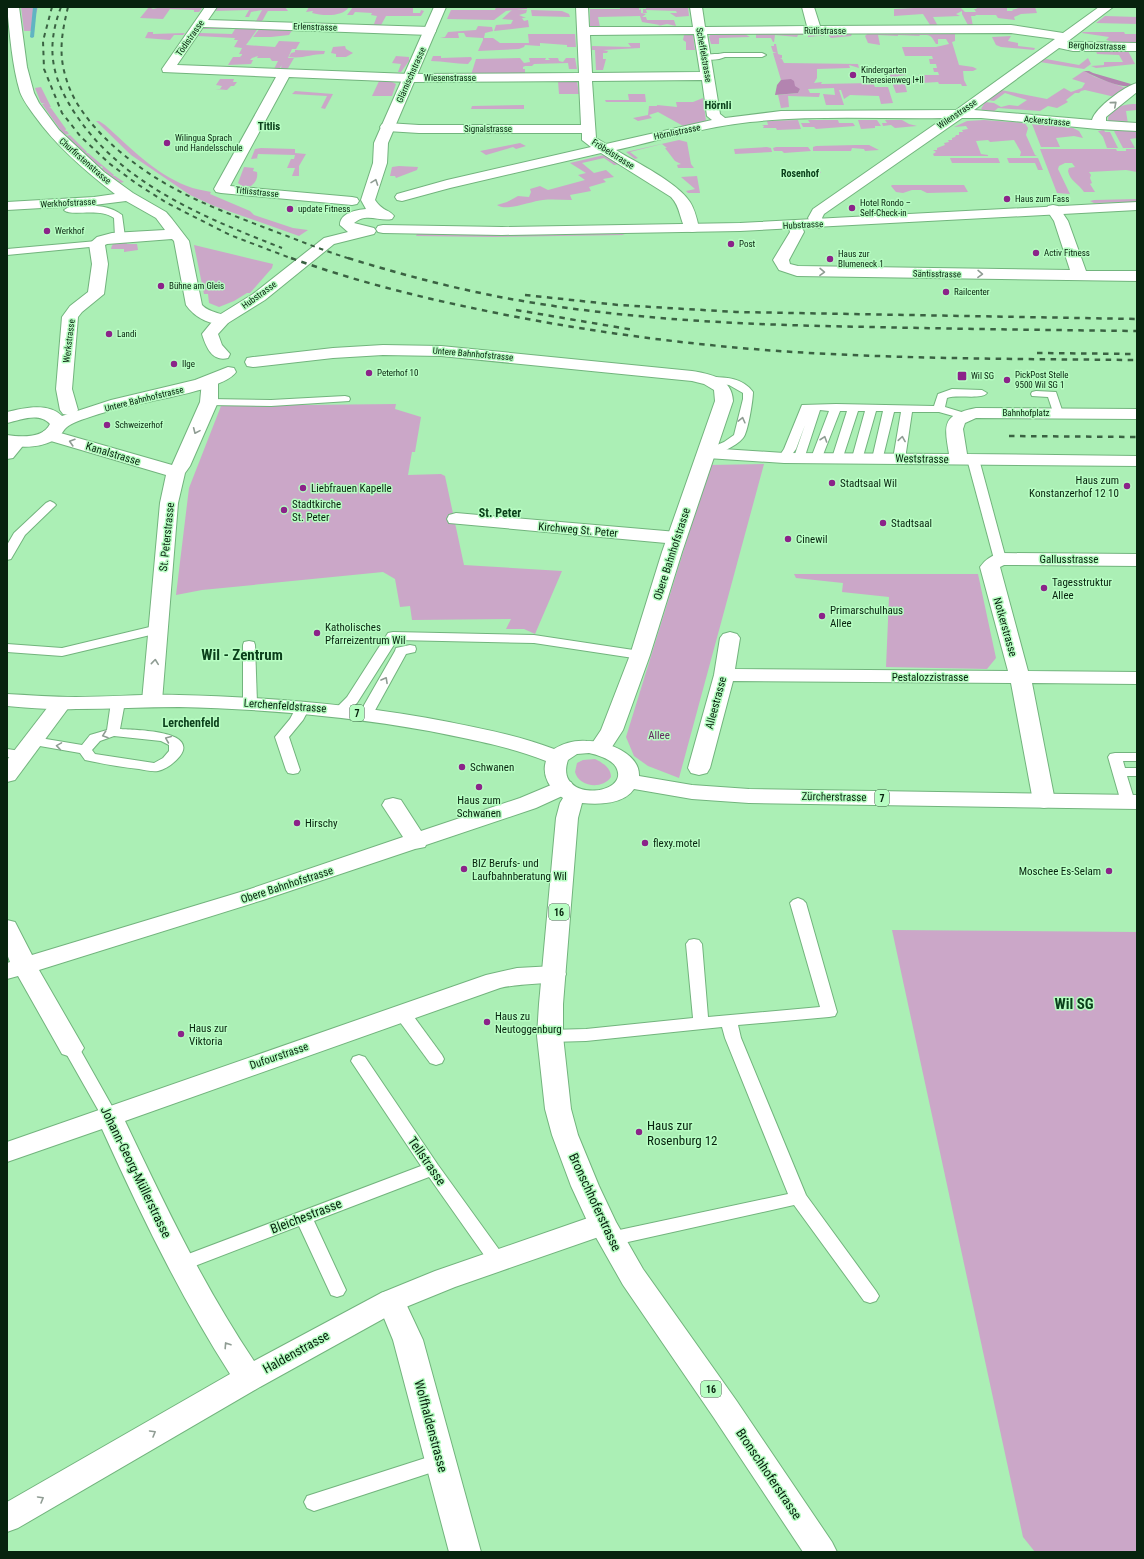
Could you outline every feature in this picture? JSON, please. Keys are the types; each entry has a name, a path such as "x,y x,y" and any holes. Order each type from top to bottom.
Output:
{"street":[{"name":"Churfirstenstrasse","path":"13,7 21,68 27,93 33,104 54,133 68,148 99,175 128,196 161,215 181,242 194,305 198,312 222,320"},
{"name":"Tödistrasse","path":"168,69 211,7"},
{"name":"Glärnischstrasse","path":"350,220 356,190 371,153 381,143 440,7"},
{"name":"Fröbelstrasse","path":"582,7 589,140 671,190 684,202 692,228"},
{"name":"Scheffelstrasse","path":"696,7 714,116 723,122"},
{"path":"808,7 815,31"},
{"name":"Wilenstrasse","path":"818,224 815,218 818,212 1107,7"},
{"name":"Erlenstrasse","path":"200,23 430,31"},
{"name":"Rütlistrasse","path":"584,31 1017,30 1061,40"},
{"name":"Bergholzstrasse","path":"1061,40 1073,47 1137,47"},
{"name":"Wiesenstrasse","path":"168,69 410,78 708,76"},
{"name":"Titlisstrasse","path":"284,74 221,189 356,190"},
{"path":"1098,125 1100,116 1130,90 1137,87"},
{"name":"Hörnlistrasse","path":"402,197 446,184 723,122 748,118 781,115 958,114"},
{"name":"Ackerstrasse","path":"958,114 981,114 1098,125 1137,127"},
{"name":"Signalstrasse","path":"387,127 420,129 588,129"},
{"name":"Glärnischstrasse","path":"381,143 382,154 379,168 368,200 374,210 385,221"},
{"name":"Werkhofstrasse","path":"7,206 94,201 128,196"},
{"name":"Hubstrasse","path":"329,241 367,231 385,221 468,230 502,231 692,228 818,224 1053,209 1137,206"},
{"path":"1053,209 1061,221 1080,276"},
{"path":"367,231 354,229 350,220 366,213 385,221"},
{"name":"Hubstrasse","path":"229,363 214,347 210,334 214,328 222,320 259,297 329,241 331,237 350,220"},
{"name":"Säntisstrasse","path":"795,225 797,232 781,260 784,267 796,271 1137,276"},
{"path":"97,244 102,240 120,237 176,234"},
{"name":"Werkstrasse","path":"57,421 64,389 70,317 76,310 96,294 100,264 97,244"},
{"name":"Untere Bahnhofstrasse","path":"10,445 35,441 57,421 152,395 194,387 229,363 333,353 383,350 434,350 692,376 710,380"},
{"name":"St. Peterstrasse","path":"152,701 169,503 176,472 181,466 209,402 229,363"},
{"name":"Obere Bahnhofstrasse","path":"600,748 612,730 638,659 699,471 707,454 724,394 721,387 710,380"},
{"name":"Kanalstrasse","path":"7,418 35,412 57,421 141,464 162,467 176,472"},
{"name":"Bahnhofplatz","path":"964,416 976,413 1137,414"},
{"path":"964,416 958,420 954,429 966,460"},
{"name":"Weststrasse","path":"707,454 800,458 1137,461"},
{"name":"Kirchweg St. Peter","path":"456,519 677,538"},
{"name":"Gallusstrasse","path":"1000,559 1137,560"},
{"name":"Notkerstrasse","path":"1000,559 992,564 990,570 1020,677 1044,801"},
{"name":"Alleestrasse","path":"699,768 724,675 730,638"},
{"name":"Pestalozzistrasse","path":"724,675 1137,678"},
{"name":"Lerchenfeldstrasse","path":"7,700 61,703 152,701 250,703 303,707 393,718 499,740 543,752 557,758"},
{"path":"7,775 21,750 61,703"},
{"path":"578,748 600,748 612,753 620,759 625,766 628,774 628,781 622,790 611,795 599,797 570,791 557,780 555,765 557,758 567,750 578,748"},
{"name":"Zürcherstrasse","path":"628,781 685,791 749,796 1133,802"},
{"name":"Obere Bahnhofstrasse","path":"15,968 255,896 528,803 570,791"},
{"name":"Bronschhoferstrasse","path":"570,791 571,803 567,818 550,1036 558,1109 574,1157 606,1232 633,1277 725,1409 821,1552"},
{"path":"393,805 417,842"},
{"path":"7,928 15,968"},
{"name":"Johann-Georg-Müllerstrasse","path":"15,968 71,1048"},
{"name":"Dufourstrasse","path":"7,1152 495,981 517,976 554,974"},
{"name":"Johann-Georg-Müllerstrasse","path":"109,1116 166,1236 226,1344 249,1378"},
{"name":"Haldenstrasse","path":"7,1518 249,1378 391,1301 497,1260 606,1232"},
{"name":"Wolfhaldenstrasse","path":"391,1301 408,1340 465,1552"}],"lane":[{"path":"705,57 720,57 724,55 762,55"},
{"path":"69,210 103,209 114,212 119,217 120,237"},
{"path":"7,252 97,244"},
{"path":"707,454 728,444 738,436 748,399 748,392 742,386 733,382 710,380"},
{"path":"939,409 942,396 952,392 982,393"},
{"path":"1036,394 1052,394 1058,413"},
{"path":"209,402 271,403 345,399"},
{"path":"811,407 939,409 964,416"},
{"path":"800,458 790,449 811,407"},
{"path":"800,458 811,407"},
{"path":"800,458 836,407"},
{"path":"838,458 854,408"},
{"path":"858,458 871,408"},
{"path":"878,459 889,408"},
{"path":"899,459 906,409"},
{"path":"966,460 1000,559"},
{"path":"7,556 20,533 50,505"},
{"path":"7,648 62,652 158,629"},
{"path":"340,711 352,700 393,636 534,639 638,659"},
{"path":"249,645 250,703"},
{"path":"366,714 401,651 410,649"},
{"path":"545,649 638,659"},
{"path":"114,732 118,702"},
{"path":"293,770 282,737 296,720 303,707"},
{"path":"114,732 164,737 176,742 176,751 168,761 156,767 90,757 85,750 95,738 114,732"},
{"path":"21,750 85,750"},
{"path":"1133,802 1119,772 1115,757 1137,757"},
{"path":"1119,772 1137,772"},
{"path":"550,1036 622,1032 701,1022 829,1012 798,903"},
{"path":"694,944 701,1022"},
{"path":"403,1014 436,1059"},
{"path":"729,1020 733,1038 798,1198 870,1296"},
{"name":"Johann-Georg-Müllerstrasse","path":"71,1048 109,1116"},
{"name":"Tellstrasse","path":"359,1061 497,1260"},
{"name":"Bleichestrasse","path":"181,1264 432,1168"},
{"path":"606,1232 798,1198"},
{"path":"304,1217 337,1290"},
{"path":"314,1502 441,1461"}],"green space":[{"path":"21,7 38,7 31,31 24,31"},
{"path":"149,7 153,9 162,7 203,7 199,12 194,12 194,10 170,9 163,19 140,18"},
{"path":"216,7 285,7 288,11 268,11 262,21 255,23 262,10 251,12 249,17 245,17 249,10 214,11"},
{"path":"309,7 349,7 342,13 322,15 312,13 313,11 306,12"},
{"path":"353,7 413,8 413,13 420,13 421,10 424,11 421,16 386,16 380,27 363,27 364,24 374,24 377,16 371,15 372,13 355,12 353,15 347,15"},
{"path":"496,7 527,7 527,9 506,11 494,20 447,19 451,10 495,10"},
{"path":"620,7 639,7 639,10 641,9 641,13 646,14 642,17 646,17 647,20 674,20 676,26 667,24 658,26 660,25 642,22 640,16 598,17 600,27 614,27 614,29 590,26 590,9 620,9"},
{"path":"646,7 688,7 689,16 676,17 670,13 677,13 676,11 646,10 647,13 643,13 643,9 646,9"},
{"path":"960,7 965,12 976,12 974,9 977,9 975,7 1007,8 1007,11 1013,11 1012,10 1022,7 1035,7 1037,13 1021,14 1014,17 1015,20 998,18 996,15 975,15 976,16 971,16 973,26 969,27 962,14 962,11 956,14 960,16 933,17 939,28 932,28 923,14 894,16 894,9"},
{"path":"512,10 527,10 526,13 519,15 526,18 522,18 524,21 528,20 529,27 494,31 496,25 511,24 513,20 502,19"},
{"path":"531,10 562,11 569,14 570,17 532,16"},
{"path":"1105,16 1137,17 1137,24 1096,23"},
{"path":"478,26 492,27 493,31 485,33 484,38 493,38 500,43 529,43 528,34 575,34 576,47 540,43 540,46 525,45 519,49 478,51 483,38 466,37 464,33 458,33 459,38 440,38 445,37 448,32 476,30"},
{"path":"205,27 259,27 246,45 275,47 279,41 300,42 296,49 292,49 288,58 294,58 287,70 280,70 282,65 279,69 274,69 278,61 272,61 270,58 257,58 258,56 250,60 253,60 251,64 228,65 233,57 240,57 242,55 239,54 242,48 234,47 238,40 234,40 235,38 198,36 200,33 232,34 235,29 202,29"},
{"path":"260,28 293,29 289,35 253,37"},
{"path":"148,32 153,32 153,34 185,33 183,35 174,35 170,40 145,38"},
{"path":"1124,32 1125,34 1137,34 1137,45 1111,44 1113,42 1106,40 1109,37 1082,33"},
{"path":"673,33 693,35 695,50 686,50 686,42 683,40 684,35 674,35"},
{"path":"743,33 750,37 719,38 719,44 711,44 709,37 711,34"},
{"path":"868,33 970,33 955,34 955,41 952,42 959,65 977,69 973,71 963,71 964,80 967,86 962,86 961,84 939,84 938,82 905,84 907,92 896,93 891,80 920,80 918,75 939,75 938,72 934,72 933,68 937,68 936,64 930,64 929,59 933,59 932,56 905,56 902,47 936,47 949,44 946,39 938,39 938,44 936,44 928,35 878,35 880,45 868,43 865,36"},
{"path":"756,34 852,34 851,36 831,38 828,35 808,37 808,35 798,35 797,37 775,35 774,42 771,38 756,38"},
{"path":"1011,36 1008,41 1018,43 1018,46 1035,48 1034,50 1001,47 996,45 992,37"},
{"path":"628,43 640,43 640,48 603,50 608,51 607,53 603,53 603,59 606,59 603,70 596,70 595,50 592,50 592,46 631,47"},
{"path":"774,44 776,44 778,54 781,54 778,55 782,55 782,58 780,59 782,59 784,63 858,64 859,68 849,65 850,68 817,69 817,78 814,83 873,83 875,87 888,87 893,103 881,104 879,96 850,95 844,99 841,90 839,90 844,105 826,105 823,94 835,95 834,88 808,89 810,93 820,93 819,97 788,96 789,107 781,108 778,95 798,93 800,89 780,90 782,81 773,53 777,52 773,52 771,46 774,46"},
{"path":"345,46 346,49 353,53 346,57 336,57 336,54 331,53 333,47"},
{"path":"295,50 325,51 324,54 289,57 291,53 295,52"},
{"path":"1096,51 1128,51 1135,64 1096,68 1091,66 1104,65 1104,62 1123,62 1119,55 1097,54"},
{"path":"396,56 409,57 409,61 401,72 398,72 401,64 392,63"},
{"path":"433,56 441,56 441,58 471,57 472,59 468,64 458,64 431,61"},
{"path":"520,58 524,63 530,62 529,58 546,58 545,60 550,60 548,58 558,58 559,61 563,62 566,58 575,58 577,69 569,69 568,63 534,64 532,66 523,67 523,69 525,69 525,75 471,75 476,59"},
{"path":"1088,58 1091,64 1084,69 1040,62 1046,59 1079,65"},
{"path":"903,67 906,75 898,76 899,80 892,80 887,68"},
{"path":"1084,71 1095,77 1126,88 1115,97 1085,90 1081,91 1079,93 1075,93 1066,100 1068,102 1057,108 1048,106 1040,111 998,108 993,112 985,112 981,109 985,102 994,103 1001,107 1009,105 1018,106 1027,100 1005,93 994,101 988,100 1001,90 1047,99 1064,88 1071,92 1082,88 1085,83 1072,79"},
{"path":"220,79 234,79 233,82 237,82 234,86 231,86 227,90 215,89 220,89 222,86 216,85"},
{"path":"380,79 396,84 392,96 372,96"},
{"path":"558,81 577,81 579,94 559,94"},
{"path":"41,87 51,107 49,107 66,129 65,131 69,134 64,135 42,104 45,103 41,103 35,88"},
{"path":"295,91 333,94 325,109 321,108 327,96 292,94"},
{"path":"628,94 645,94 646,102 606,102 605,100 629,100"},
{"path":"703,98 706,121 685,127 658,112 649,115 652,118 638,121 633,118 648,115 649,106 657,105 677,107 676,102 693,102"},
{"path":"1137,104 1137,110 1126,111 1128,124 1108,121 1111,112 1114,109 1123,105"},
{"path":"524,105 524,109 471,109 472,106"},
{"path":"798,120 801,129 777,130 776,128 763,128 764,126 762,125 768,125 767,121"},
{"path":"808,120 838,120 839,123 853,123 855,126 816,129 814,127 803,127 801,123 810,123"},
{"path":"858,120 877,120 881,126 861,129"},
{"path":"885,120 902,120 917,126 895,128 891,125 883,126 882,123 887,123"},
{"path":"984,120 1025,123 1028,128 1026,135 1035,155 1037,156 1020,156 1021,152 1014,140 990,142 988,140 976,141 981,154 988,156 934,156 933,154 936,152 933,150 937,150 937,148 945,145 944,143 949,142 948,140 952,140 952,138 956,135 959,135 959,132 963,132 962,130 968,129 966,126 954,127 967,121"},
{"path":"96,121 99,121 105,125 153,167 175,181 190,187 211,192 210,194 250,211 254,215 293,228 308,230 299,236 214,206 190,195 131,155"},
{"path":"1032,124 1073,128 1079,131 1083,138 1074,136 1056,138 1060,147 1041,147"},
{"path":"1104,130 1105,132 1110,132 1118,148 1107,148 1103,137 1098,131"},
{"path":"1114,131 1137,131 1137,138 1130,139 1135,148 1123,148"},
{"path":"70,135 87,152 86,153 88,153 114,175 113,176 124,182 120,183 117,181 120,180 116,180 101,168 103,168 102,166 99,167 82,152 83,150 80,151 66,136"},
{"path":"679,140 687,142 691,164 694,168 678,168 677,165 681,164 675,161 665,148 667,148 662,144 630,152 638,158 635,159 626,152"},
{"path":"520,143 526,146 516,149 513,147 486,155 480,151"},
{"path":"869,145 879,150 865,151 864,149 852,148 851,151 813,151 813,147 816,146"},
{"path":"808,147 811,151 784,153 782,151 774,151 773,148"},
{"path":"771,148 772,152 735,154 734,149"},
{"path":"255,149 295,149 295,153 306,154 299,166 299,176 292,176 295,168 287,168 291,159 294,159 295,155 258,154 257,158 259,158 251,159"},
{"path":"1040,149 1116,149 1117,151 1126,151 1126,149 1137,149 1137,172 1126,170 1089,172 1092,183 1090,184 1095,192 1084,192 1069,174 1069,168 1075,167 1072,163 1065,163 1059,166 1058,169 1070,194 1057,193"},
{"path":"604,155 620,164 614,165 604,158 582,163 594,173 606,170 614,177 603,179 606,182 589,187 591,191 570,195 572,200 543,200 512,207 501,207 497,205 518,196 529,197 531,192 530,189 540,186 548,190 585,180 578,175 586,173 570,163"},
{"path":"950,158 998,158 1000,163 952,163"},
{"path":"1007,158 1038,158 1043,170 1038,170 1035,163 1009,163"},
{"path":"244,167 254,168 253,171 257,172 256,180 251,186 242,186 238,183"},
{"path":"392,167 418,167 417,170 396,178 395,176 390,176"},
{"path":"817,170 821,173 812,173 812,176 793,176 791,174 783,174 783,171"},
{"path":"697,176 700,193 688,193 686,191 695,189 681,177"},
{"path":"964,185 968,192 927,193 921,190 912,190 903,193 896,192 891,186"},
{"path":"1137,199 1137,202 1094,203 1090,201 1094,200"},
{"path":"619,233 625,235 494,237 416,236 417,234 527,235"},
{"path":"126,241 127,244 137,244 138,250 124,252 124,249 111,249 114,243"},
{"path":"194,245 273,264 272,268 250,293 247,293 234,301 219,307 209,303 208,294 204,294"},
{"name":"St. Peter","path":"396,404 395,409 421,417 415,452 412,452 408,475 441,474 445,476 464,565 562,571 535,634 524,629 506,629 511,619 412,620 410,606 400,607 395,579 383,572 202,590 176,595 189,488 221,406"},
{"name":"Allee","path":"764,464 679,778 648,766 634,756 626,737 710,465"},
{"path":"794,574 978,574 996,658 987,669 886,667 889,597 842,592 843,583 796,578"},
{"path":"595,759 608,768 611,777 602,784 586,784 577,777 575,772 577,763 583,760"},
{"path":"892,930 1137,932 1137,1552 1035,1552 1023,1537"}],"shaded area":[{"path":"1084,71 1089,71 1131,84 1133,86 1122,86 1115,84"},
{"path":"791,79 794,81 795,86 800,89 798,93 775,95 777,85 781,80"}],"waterway":[{"path":"32,37 35,7"}],"railway":[{"path":"52,7 43,41 44,69 62,113 81,137 110,164 137,184 167,203 230,235 293,259"},
{"path":"61,7 56,22 52,50 56,76 61,89 76,115 96,140 118,162 168,197 224,225 282,248"},
{"path":"68,7 62,42 62,60 66,78 73,95 83,112 111,143 144,170 188,196 247,221 348,258"},
{"path":"291,258 360,280 454,304 555,324 674,341 793,352 879,356 1137,360"},
{"path":"348,258 421,279 495,296 589,311 636,316 778,325 1137,331"},
{"path":"525,295 619,305 736,312 1137,319"},
{"path":"516,310 634,330"},
{"path":"1037,353 1137,354"},
{"path":"1009,436 1137,437"}],"place":[{"name":"Kindergarten Theresienweg I+II","path":"853,75"},
{"name":"Wilingua Sprach und Handelsschule","path":"167,143"},
{"name":"Haus zum Fass","path":"1007,199"},
{"name":"Hotel Rondo – Self-Check-in","path":"852,208"},
{"name":"update Fitness","path":"290,209"},
{"name":"Werkhof","path":"47,231"},
{"name":"Post","path":"731,244"},
{"name":"Activ Fitness","path":"1036,253"},
{"name":"Haus zur Blumeneck 1","path":"830,259"},
{"name":"Bühne am Gleis","path":"161,286"},
{"name":"Railcenter","path":"946,292"},
{"name":"Landi","path":"109,334"},
{"name":"Ilge","path":"174,364"},
{"name":"Peterhof 10","path":"369,373"},
{"name":"Wil SG","path":"962,376"},
{"name":"PickPost Stelle 9500 Wil SG 1","path":"1007,380"},
{"name":"Schweizerhof","path":"107,425"},
{"name":"Stadtsaal Wil","path":"832,483"},
{"name":"Haus zum Konstanzerhof 12 10","path":"1127,486"},
{"name":"Liebfrauen Kapelle","path":"303,488"},
{"name":"Stadtkirche St. Peter","path":"284,510"},
{"name":"Stadtsaal","path":"883,523"},
{"name":"Cinewil","path":"788,539"},
{"name":"Tagesstruktur Allee","path":"1044,588"},
{"name":"Primarschulhaus Allee","path":"822,616"},
{"name":"Katholisches Pfarreizentrum Wil","path":"317,633"},
{"name":"Schwanen","path":"462,767"},
{"name":"Haus zum Schwanen","path":"479,787"},
{"name":"Hirschy","path":"297,823"},
{"name":"flexy.motel","path":"645,843"},
{"name":"BIZ Berufs- und Laufbahnberatung Wil","path":"464,869"},
{"name":"Moschee Es-Selam","path":"1109,871"},
{"name":"Haus zu Neutoggenburg","path":"487,1022"},
{"name":"Haus zur Viktoria","path":"181,1034"},
{"name":"Haus zur Rosenburg 12","path":"639,1132"}],"district":[{"name":"Hörnli","path":"718,105"},
{"name":"Titlis","path":"269,126"},
{"name":"Rosenhof","path":"800,173"},
{"name":"St. Peter","path":"500,513"},
{"name":"Wil - Zentrum","path":"242,655"},
{"name":"Lerchenfeld","path":"191,723"},
{"name":"Wil SG","path":"1074,1004"}]}
